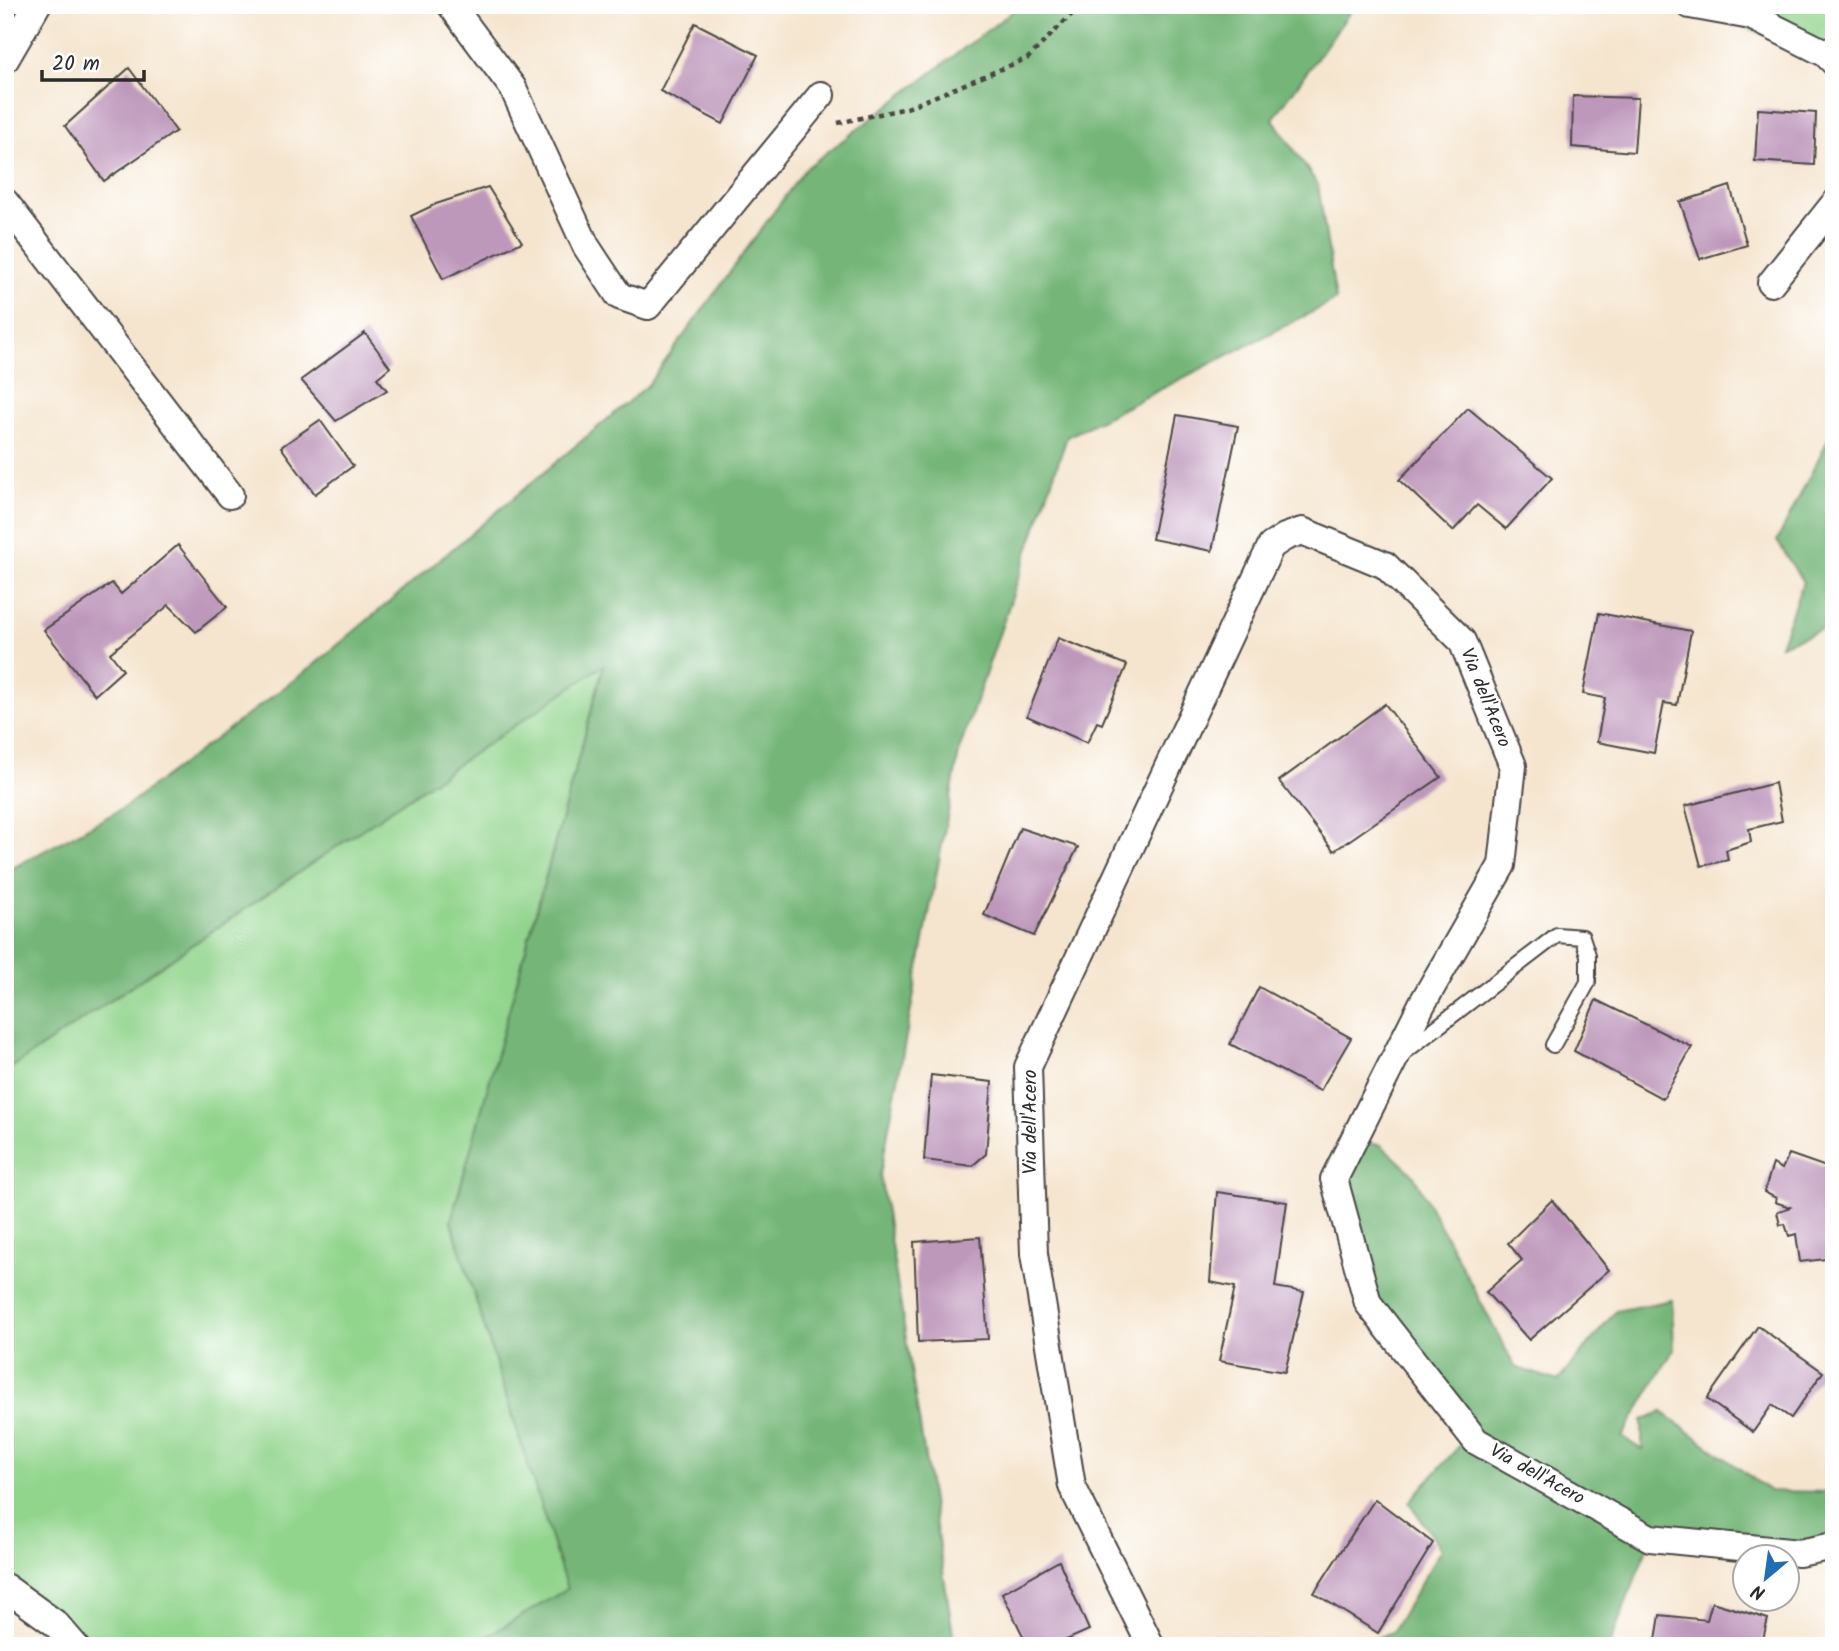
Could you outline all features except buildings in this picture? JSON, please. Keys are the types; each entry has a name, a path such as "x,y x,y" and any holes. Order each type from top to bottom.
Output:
{"street":[{"path":"5,60 37,5"},
{"path":"451,5 513,88 586,246 619,296 648,306 821,95"},
{"path":"1690,5 1751,16 1825,53 1834,62"},
{"path":"5,202 230,495"},
{"path":"1771,283 1834,204"},
{"name":"Via dell'Acero","path":"1151,1646 1072,1486 1034,1254 1028,1067 1271,546 1284,537 1303,531 1385,565 1462,640 1513,766 1502,865 1422,1003 1334,1179 1368,1303 1476,1441 1650,1538 1799,1553 1834,1546"},
{"path":"5,1587 56,1624 75,1646"}],"lane":[{"path":"1393,1061 1557,935 1582,937 1588,955 1588,982 1553,1045"}],"path":[{"path":"790,134 907,108 1028,58 1080,5"}],"green space":[{"path":"1021,5 1355,5 1273,119 1318,185 1336,300 1067,437 960,748 880,1175 955,1646 471,1646 567,1589 451,1221 604,665 5,1072 5,872 122,809 314,665 647,386 805,169"},
{"path":"1690,5 1834,5 1834,62"},
{"path":"1834,428 1834,625 1780,645 1803,582 1777,541"},
{"path":"604,664 451,1221 567,1589 471,1646 68,1646 5,1587 5,1072"},
{"path":"1354,1141 1381,1145 1413,1174 1515,1367 1558,1381 1616,1311 1672,1300 1674,1349 1622,1437 1644,1451 1642,1420 1662,1412 1770,1491 1834,1492 1834,1546 1800,1545 1800,1542 1651,1538 1609,1646 1356,1646 1392,1632 1441,1549 1409,1502 1470,1434 1368,1303 1334,1179"}]}
